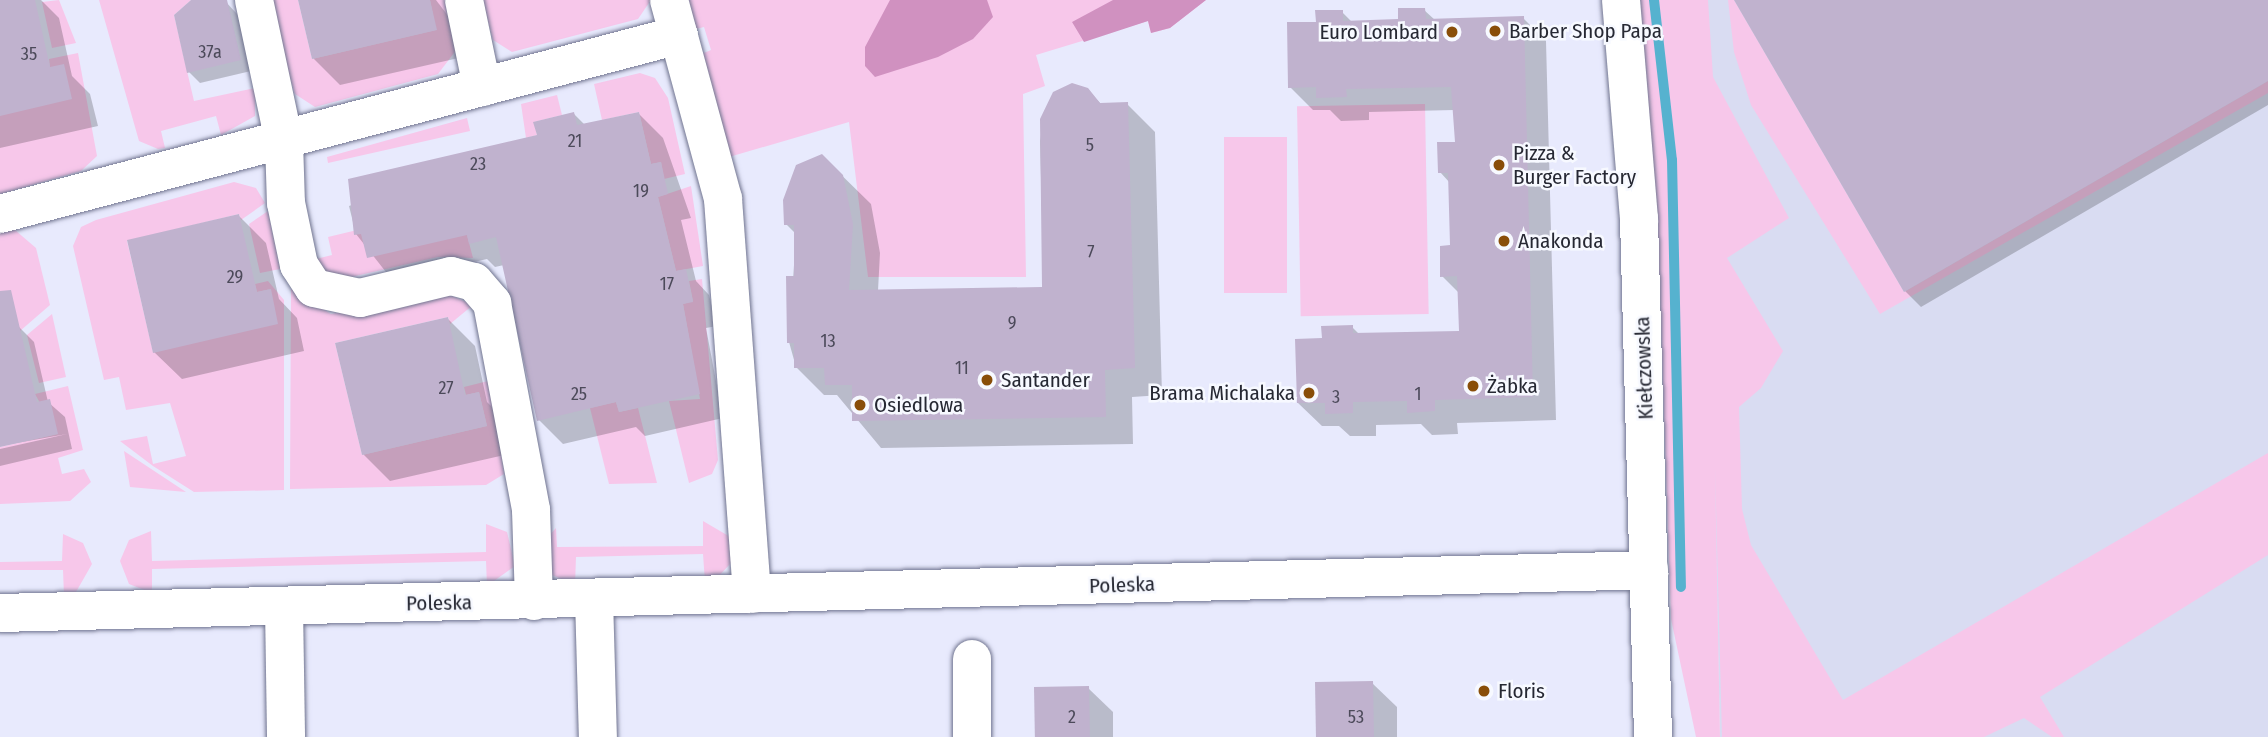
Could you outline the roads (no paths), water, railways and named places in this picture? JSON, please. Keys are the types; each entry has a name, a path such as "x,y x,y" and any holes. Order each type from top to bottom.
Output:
{"street":[{"path":"254,0 284,141 282,184 299,265 314,288 360,298 451,276 474,282 492,303 529,499 534,601"},
{"path":"464,0 482,87"},
{"name":"Kiełczowska","path":"1621,0 1639,219 1653,737"},
{"path":"0,214 482,87 674,18 723,199 752,594"},
{"name":"Poleska","path":"0,613 1649,570"},
{"path":"594,598 598,737"},
{"path":"284,607 286,737"},
{"path":"972,659 972,737"}],"waterway":[{"path":"1654,0 1672,160 1681,587"}],"place":[{"name":"Barber Shop Papa","path":"1495,31"},
{"name":"Euro Lombard","path":"1452,32"},
{"name":"Pizza & Burger Factory","path":"1499,165"},
{"name":"Anakonda","path":"1504,241"},
{"name":"Santander","path":"987,380"},
{"name":"Żabka","path":"1473,386"},
{"name":"Brama Michalaka","path":"1309,393"},
{"name":"Osiedlowa","path":"860,405"},
{"name":"Floris","path":"1484,691"}]}
